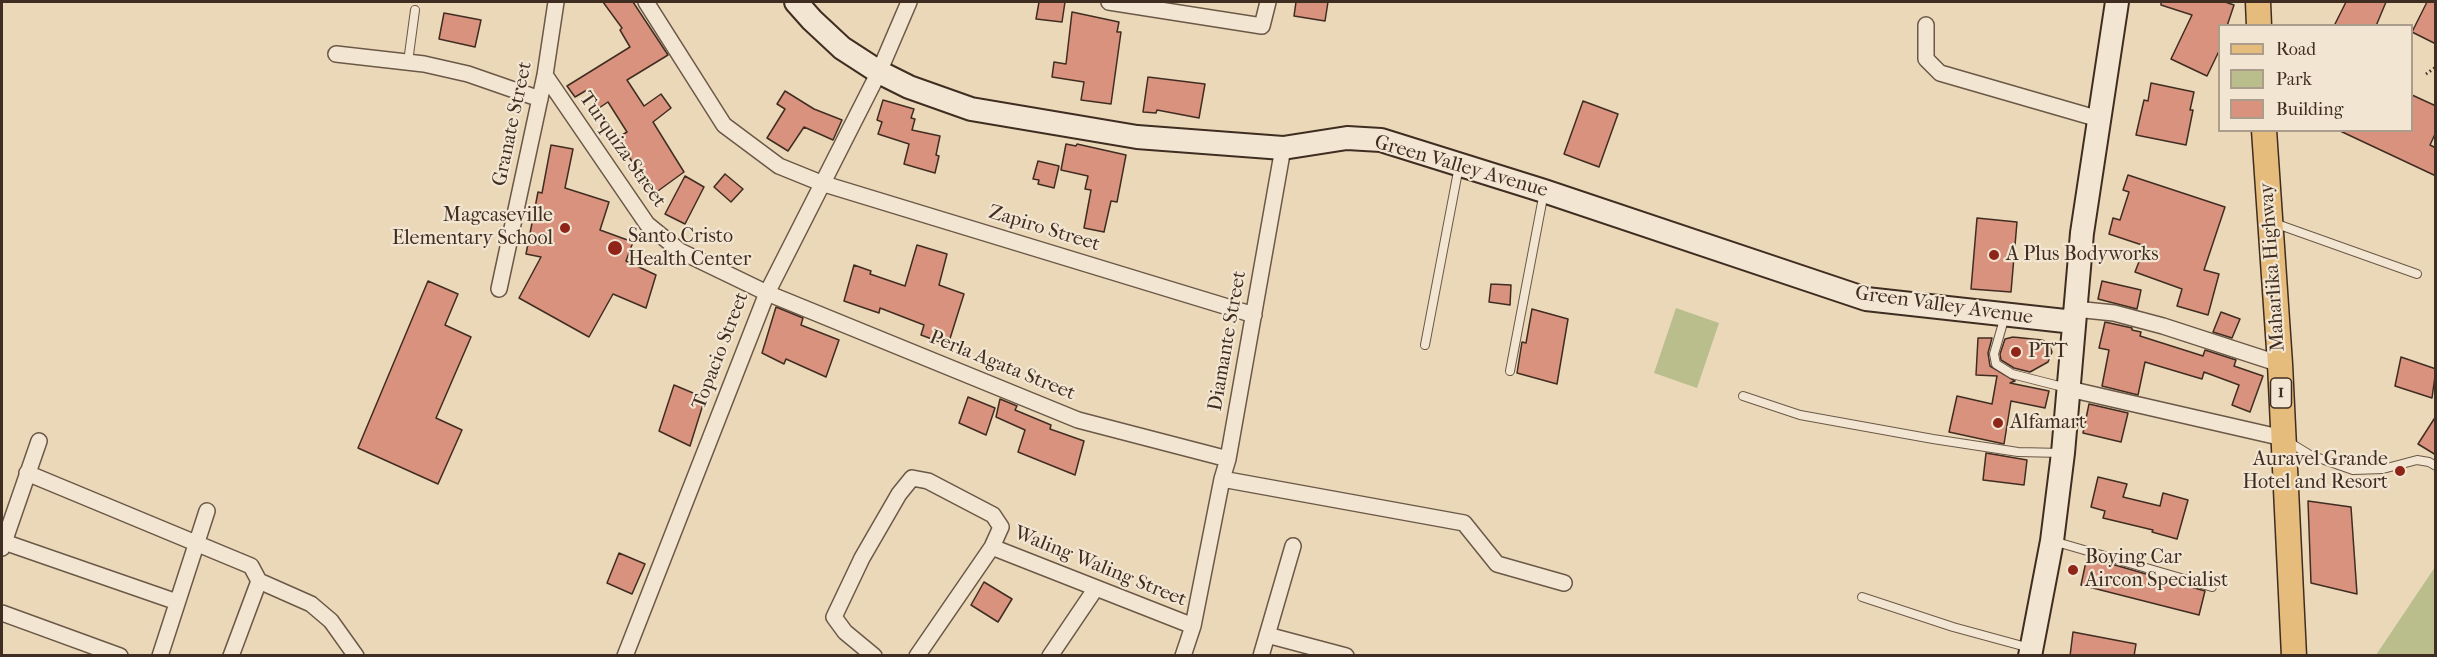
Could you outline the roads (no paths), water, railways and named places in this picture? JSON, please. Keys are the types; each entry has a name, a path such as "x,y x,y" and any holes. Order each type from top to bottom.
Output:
{"main road":[{"path":"2258,2 2259,24"},
{"name":"Maharlika Highway","path":"2264,132 2280,364 2294,656"}],"street":[{"name":"Granate Street","path":"499,289 545,75 556,2"},
{"name":"Zapiro Street","path":"646,2 724,124 779,166 821,183 1254,315"},
{"name":"Green Valley Avenue","path":"795,2 842,48 879,72 909,87 971,109 1137,137 1283,148 1347,138 1381,140 1544,191 1866,299 2005,315 2075,316"},
{"name":"Topacio Street","path":"625,656 767,293 879,72 909,2"},
{"path":"1109,2 1262,26 1268,2"},
{"path":"2031,652 2052,541 2063,453 2082,233 2114,4"},
{"path":"1926,25 1926,59 1940,73 2099,119"},
{"path":"336,54 408,62 468,74 540,99"},
{"name":"Turquiza Street","path":"545,75 647,224 680,251 767,293"},
{"name":"Diamante Street","path":"1183,656 1192,626 1222,478 1228,459 1283,148"},
{"name":"Perla Agata Street","path":"767,293 1078,420 1228,459"},
{"path":"2075,316 2114,313 2163,326 2280,364"},
{"path":"2069,389 2283,438"},
{"path":"39,441 3,545 177,602"},
{"path":"27,473 251,566 259,580 311,604 331,621 356,656"},
{"path":"874,656 844,632 834,617 862,558 912,478 928,481 993,515 1001,527 992,547 917,656"},
{"path":"1222,478 1464,523 1497,564 1564,583"},
{"path":"159,656 207,511"},
{"path":"1261,656 1293,546"},
{"name":"Waling Waling Street","path":"992,547 1192,626"},
{"path":"231,656 259,580"},
{"path":"1050,656 1096,588"},
{"path":"2,613 120,656"},
{"path":"1267,635 1346,656"}],"lane":[{"path":"408,62 415,10"},
{"path":"1425,345 1460,165"},
{"path":"1510,371 1544,191"},
{"path":"2269,220 2417,274"},
{"path":"2005,315 1994,354 1996,364 2012,374 2069,389"},
{"path":"1743,396 1800,415 1923,437 2018,452 2063,453"},
{"path":"2283,438 2310,455 2354,470 2383,470 2417,460 2436,466"},
{"path":"2052,541 2212,587"},
{"path":"1862,597 2031,652"}],"place":[{"name":"Magcaseville Elementary School","path":"565,228"},
{"name":"Santo Cristo Health Center","path":"615,248"},
{"name":"A Plus Bodyworks","path":"1994,255"},
{"name":"PTT","path":"2016,352"},
{"name":"Alfamart","path":"1998,423"},
{"name":"Auravel Grande Hotel and Resort","path":"2400,471"},
{"name":"Boying Car Aircon Specialist","path":"2073,570"}]}
